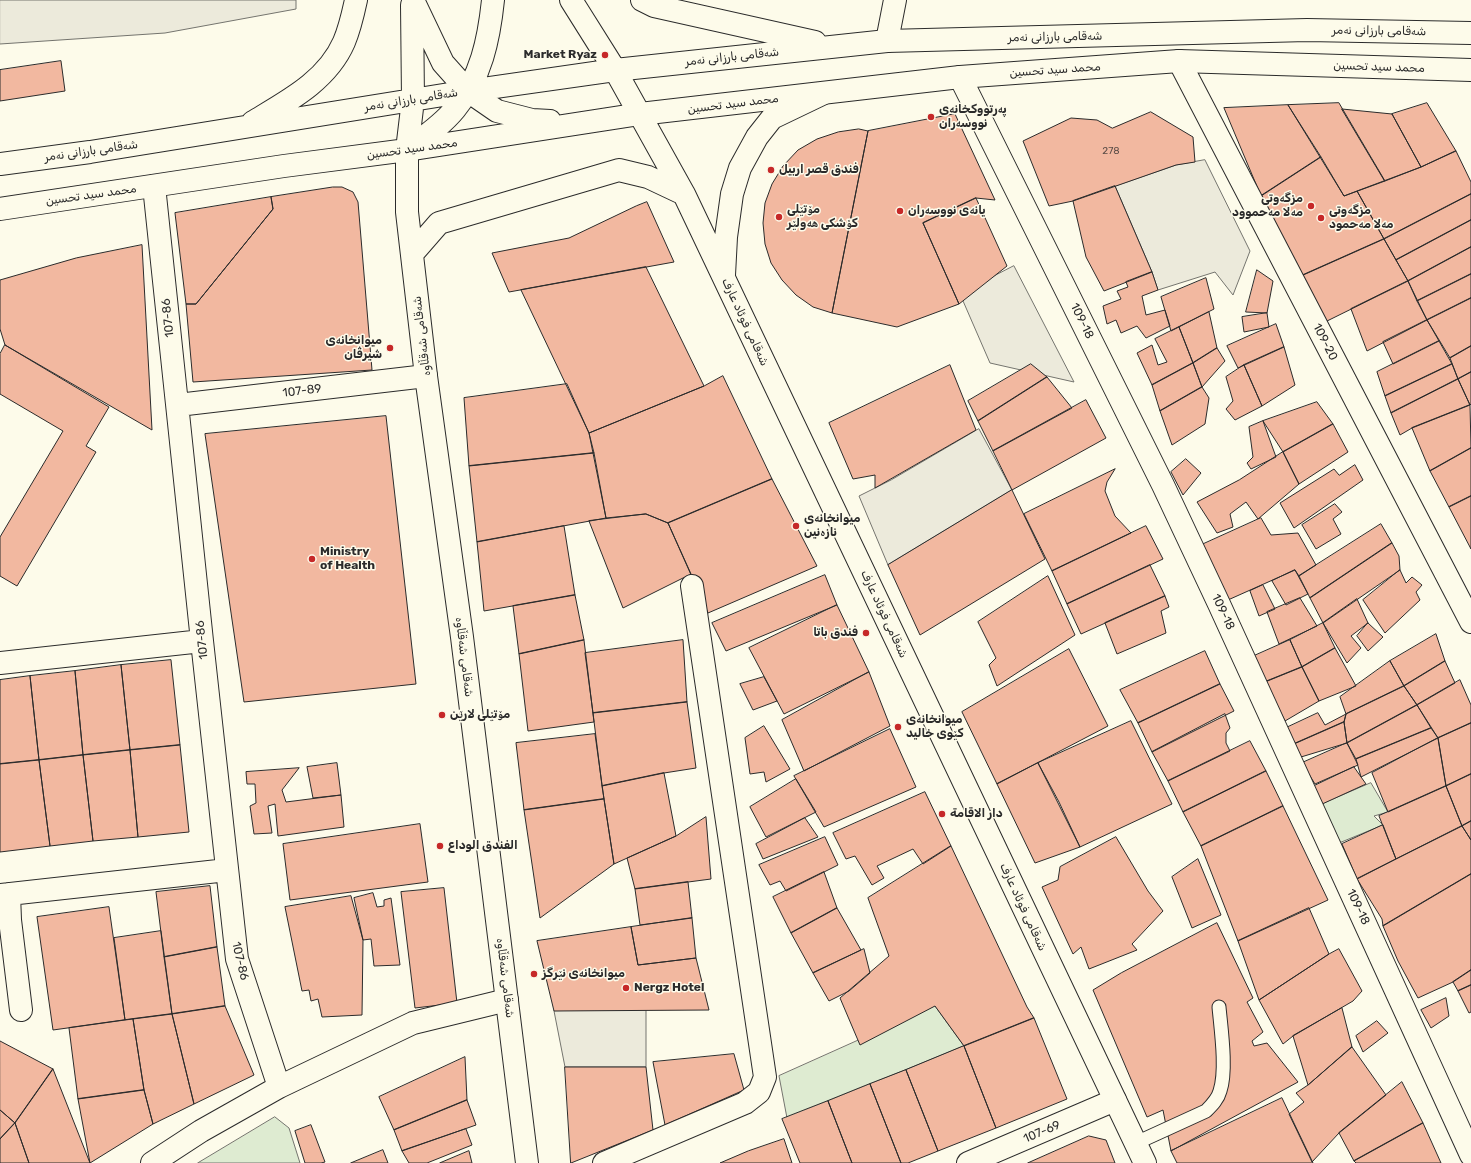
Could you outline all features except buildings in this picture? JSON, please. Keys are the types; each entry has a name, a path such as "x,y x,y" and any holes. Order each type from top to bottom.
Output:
{"main road":[{"path":"243,128 297,96 316,80 332,62 344,43 351,23 356,0"},
{"path":"413,0 443,63 468,91 497,111 532,120 588,123"},
{"name":"شەقامی شەقڵاوە","path":"413,0 413,100 407,150 407,212 426,376 460,629 527,1163"},
{"path":"407,150 438,126 455,110 468,91 482,61 490,30 493,0"},
{"name":"شەقامی فوئاد عارف","path":"571,0 615,70 684,194 1145,1163"},
{"path":"642,0 661,8 834,46"},
{"path":"887,41 895,0"},
{"name":"شەقامی بارزانی نەمر","path":"0,164 243,128 468,91 615,70 887,41 1307,30 1471,33"},
{"name":"محمد سید تحسین","path":"0,208 284,166 407,150 640,114 960,76 1179,61 1471,70"},
{"name":"109-20","path":"1179,61 1471,622"},
{"name":"109-18","path":"960,76 1163,485 1216,597 1471,1155"},
{"path":"724,279 726,237 732,194 740,168 757,137 772,118 823,93"},
{"path":"412,254 439,223 618,170 648,177 684,194"},
{"name":"107-86","path":"154,186 237,959 279,1088"},
{"name":"107-89","path":"178,405 426,376"},
{"path":"604,1163 745,1103 759,1092 765,1077 692,586"},
{"path":"0,663 202,641"},
{"path":"20,1010 10,920 4,894 227,870"},
{"path":"152,1163 201,1130 279,1088 413,1023 507,1000"},
{"name":"107-69","path":"968,1163 1115,1100"}],"lane":[{"path":"1136,1143 1206,1111 1214,1102 1220,1091 1224,1076 1220,1006"}],"green space":[{"path":"1371,783 1388,812 1374,816 1383,825 1339,843 1320,805"},
{"path":"935,1006 964,1046 787,1118 779,1076"},
{"path":"275,1117 289,1128 300,1163 198,1163"}],"shaded area":[{"path":"0,0 296,0 296,9 165,33 0,44"},
{"path":"1205,160 1250,251 1233,295 1215,272 1158,290 1152,272 1115,186 1176,165"},
{"path":"1014,266 1074,382 990,363 960,294"},
{"path":"979,429 1012,490 888,565 859,496 891,480"},
{"path":"646,1010 646,1067 565,1067 554,1011"}],"place":[{"name":"Market Ryaz","path":"605,55"},
{"name":"پەرتووکخانەی نووسەران","path":"931,117"},
{"name":"فندق قصر اربيل","path":"771,170"},
{"name":"مزگەوتی مەلا مەحموود","path":"1311,206"},
{"name":"یانەی نووسەران","path":"900,211"},
{"name":"مۆتێلی کۆشکی ھەولێر","path":"779,217"},
{"name":"مزگەوتی مەلا مەحمود","path":"1321,218"},
{"name":"میوانخانەی شیرڤان","path":"390,348"},
{"name":"میوانخانەی نازەنین","path":"796,526"},
{"name":"Ministry of Health","path":"312,559"},
{"name":"فندق باتا","path":"866,633"},
{"name":"مۆتێلی لارێن","path":"442,715"},
{"name":"میوانخانەی کێوی خالید","path":"898,727"},
{"name":"دار الاقامة","path":"942,814"},
{"name":"الفندق الوداع","path":"440,846"},
{"name":"میوانخانەی نێرگز","path":"534,974"},
{"name":"Nergz Hotel","path":"626,988"}]}
